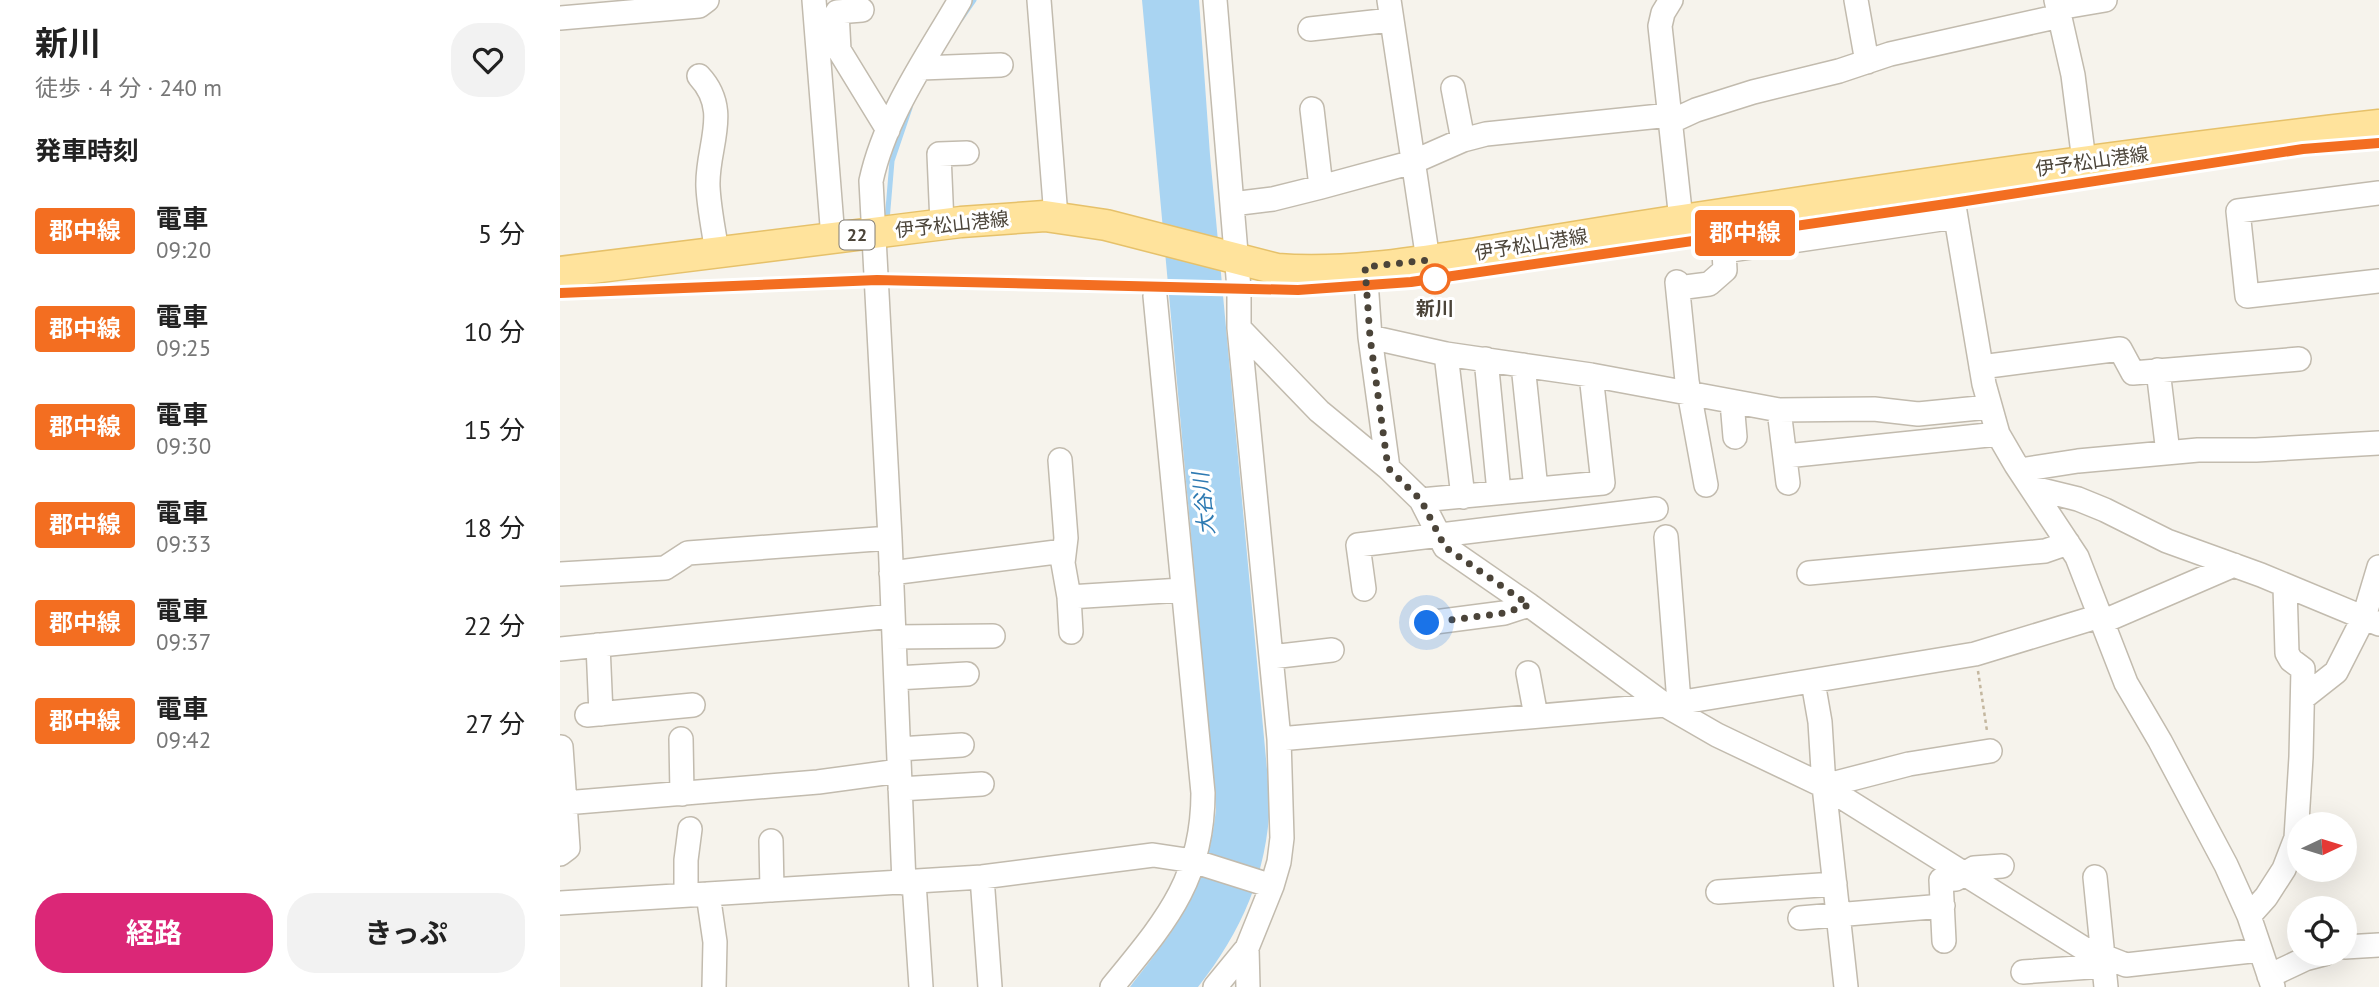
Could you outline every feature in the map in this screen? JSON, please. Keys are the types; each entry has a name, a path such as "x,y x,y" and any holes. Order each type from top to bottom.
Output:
{"main road":[{"name":"伊予松山港線","path":"560,272 942,224 1056,217 1154,236 1278,269 1306,271 1365,267 1428,260 2084,161 2379,125"}],"street":[{"path":"560,18 699,6 707,0"},
{"path":"814,0 833,238"},
{"path":"921,987 899,770 871,181 888,130 960,0"},
{"path":"1039,0 1056,217"},
{"path":"1215,0 1232,204 1233,259 1279,738 1282,838 1279,862 1268,885 1247,948 1248,987"},
{"path":"1671,0 1662,13 1660,26 1681,220"},
{"path":"1856,0 1867,62"},
{"path":"1232,204 1321,187 1413,162 1463,140 1500,132 1670,118 1917,47 1943,44 2058,8 2105,0"},
{"path":"2058,8 2073,75 2084,161"},
{"path":"862,10 837,12 839,50 888,130"},
{"path":"1310,29 1390,10 1428,260"},
{"path":"921,68 1001,65"},
{"path":"699,76 710,88 716,116 708,177 717,253"},
{"path":"1453,88 1463,140"},
{"path":"1312,109 1321,187"},
{"path":"942,224 939,154 967,153"},
{"path":"1950,182 1981,367 1998,434 2077,556 2126,683 2226,865 2249,916 2271,981 2295,966"},
{"path":"2379,193 2238,211 2246,296 2379,281"},
{"path":"1706,485 1687,381 1678,285 1709,284 1725,270 1724,251 1955,217"},
{"path":"1365,267 1370,337 1388,468"},
{"path":"1112,987 1178,901 1197,862 1202,828 1203,793 1155,296"},
{"path":"1239,328 1319,411 1388,468 1421,500 1445,547 1717,735 1824,786 2083,948 2105,970"},
{"path":"1370,337 1446,354 1591,375 1779,410 1874,409 1918,414 1989,407"},
{"path":"1981,367 2120,349 2133,373 2298,359"},
{"path":"1446,354 1463,497"},
{"path":"1486,359 1499,492"},
{"path":"1523,365 1536,489"},
{"path":"2158,370 2168,453"},
{"path":"1421,500 1603,483 1591,375"},
{"path":"1732,402 1735,437"},
{"path":"1779,410 1788,483"},
{"path":"1786,456 1998,434"},
{"path":"2026,479 2078,461 2168,453 2379,443"},
{"path":"1060,460 1066,538 1063,563 1072,632"},
{"path":"2026,479 2105,510 2167,541 2371,620"},
{"path":"1364,589 1358,545 1656,509"},
{"path":"1666,537 1672,703"},
{"path":"560,574 665,568 688,553 890,538"},
{"path":"1809,573 2045,551 2068,543"},
{"path":"891,573 1064,551"},
{"path":"1279,738 1672,703 1975,654 2101,619 2234,565"},
{"path":"2303,698 2336,672 2371,620 2379,567"},
{"path":"2249,916 2266,897 2284,869 2296,838 2303,669 2291,660 2287,653 2285,587"},
{"path":"1069,597 1182,590"},
{"path":"1427,623 1504,613 1529,605"},
{"path":"560,649 894,627 993,636"},
{"path":"598,645 594,715 684,701"},
{"path":"1271,657 1332,650"},
{"path":"1528,673 1536,716"},
{"path":"896,678 967,674"},
{"path":"1813,682 1821,722 1824,786 1846,987"},
{"path":"681,738 682,793"},
{"path":"562,803 818,782 899,770 962,745"},
{"path":"560,855 568,848 562,803 561,747"},
{"path":"1824,786 1909,764 1990,751"},
{"path":"899,770 970,791"},
{"path":"690,829 686,860 715,942 714,987"},
{"path":"771,841 772,890"},
{"path":"560,902 909,883 982,877 1153,855 1197,862 1268,885"},
{"path":"1944,942 1941,880 1956,879 1974,868 2003,866"},
{"path":"982,877 990,987"},
{"path":"2095,877 2105,970"},
{"path":"1718,892 1835,884"},
{"path":"1800,918 1943,906"},
{"path":"2357,946 2379,945"},
{"path":"1215,987 1247,948"},
{"path":"2023,972 2105,970 2126,965 2260,950"}],"path":[{"path":"1975,654 1990,751"}],"water":[{"name":"大谷川","path":"1142,0 1199,0 1210,155 1270,802 1264,853 1258,877 1227,945 1198,987 1130,987 1188,906 1206,863 1216,809"}],"waterway":[{"path":"961,19 974,0"},
{"path":"887,221 892,161 910,108"}],"railway":[{"path":"560,293 877,280 1298,290 1411,282 2303,149 2379,143"}],"train":[{"name":"郡中線","path":"560,293 877,280 1298,290 1411,282 2303,149 2379,143"}],"place":[{"name":"新川","path":"1435,279"}],"route":[{"path":"1427,623 1504,613 1529,605 1445,547 1421,500 1388,468 1370,337 1365,267 1428,260 1435,279"}]}
